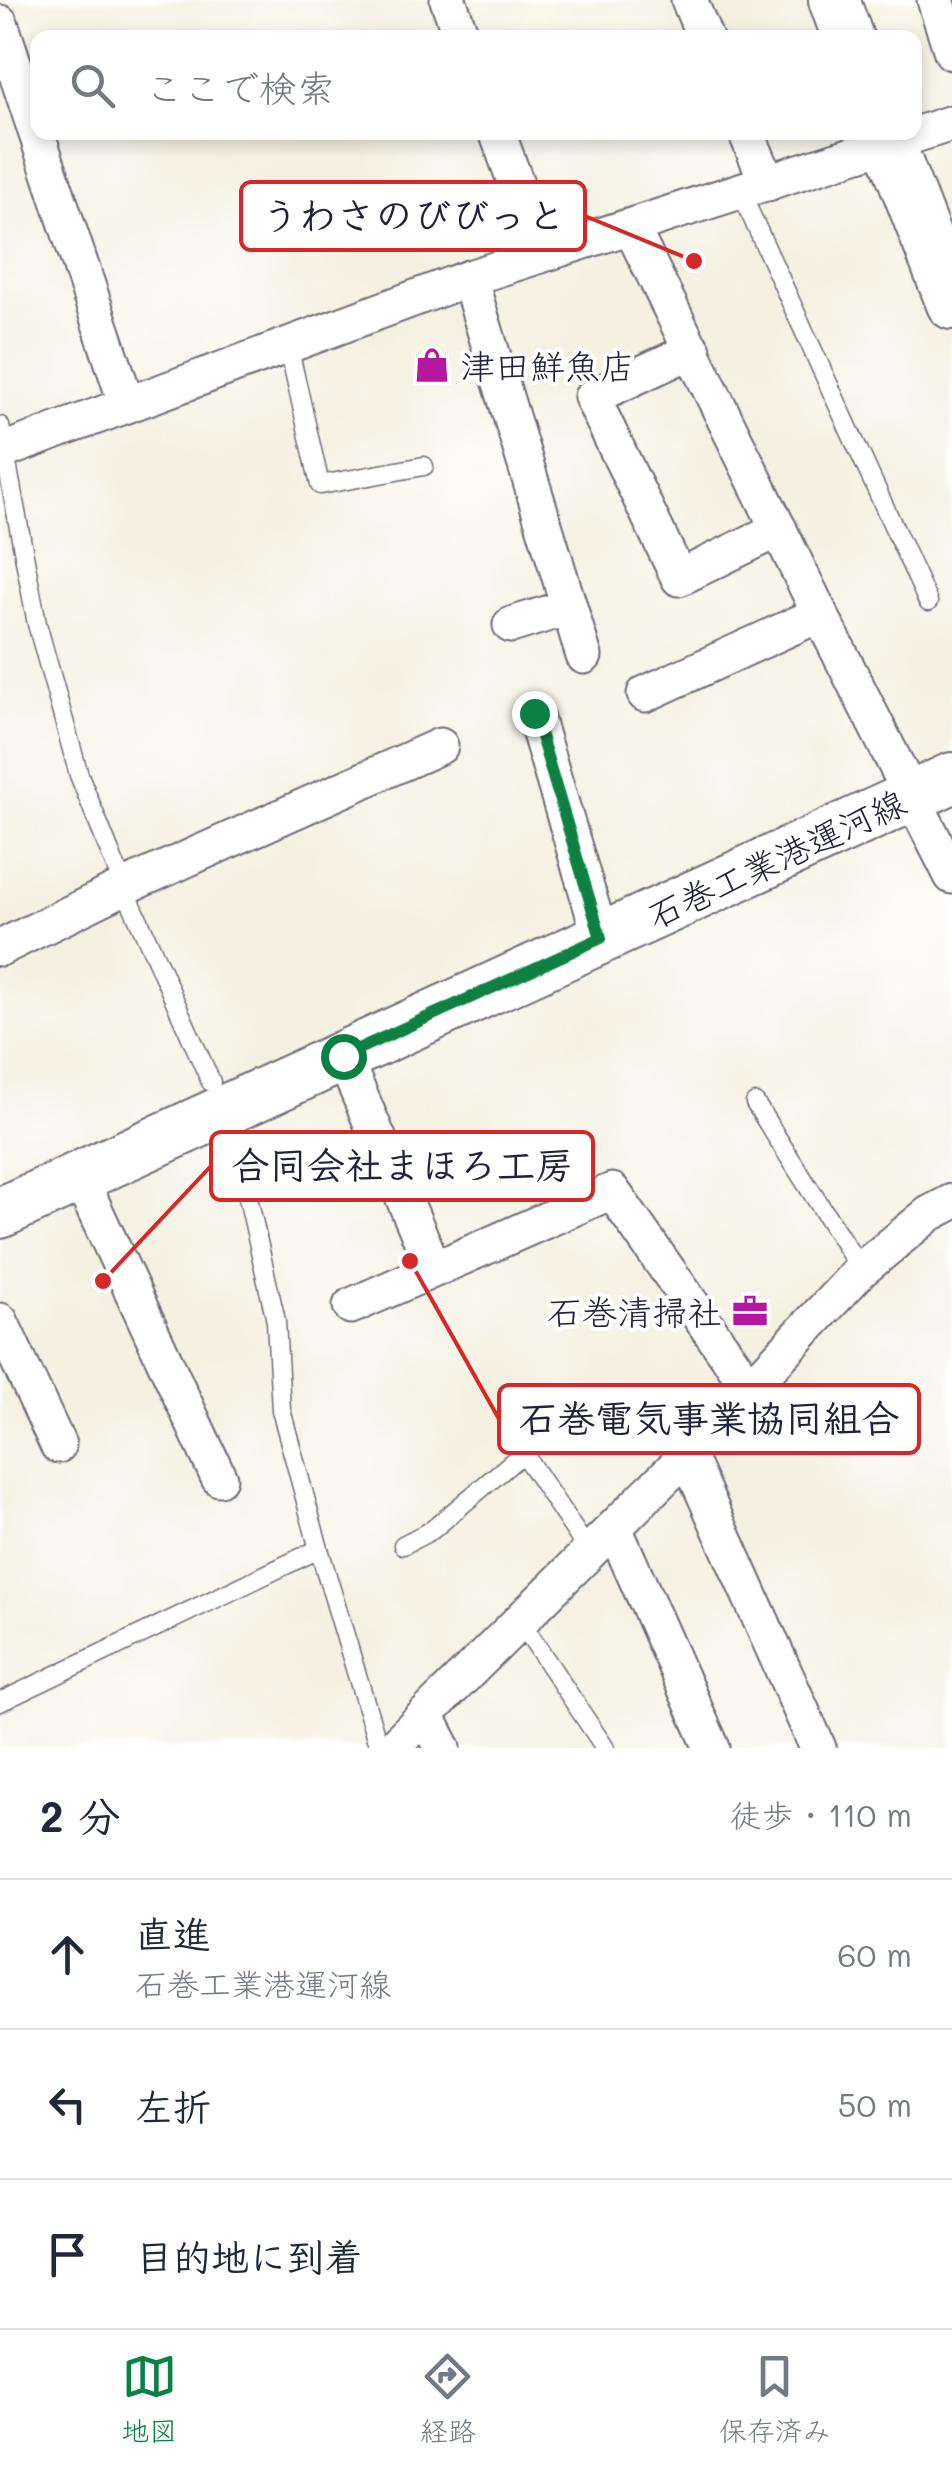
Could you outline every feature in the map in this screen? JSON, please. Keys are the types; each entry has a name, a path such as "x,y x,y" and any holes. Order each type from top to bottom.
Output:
{"street":[{"path":"448,0 459,30"},
{"path":"689,0 702,30"},
{"path":"834,0 845,30"},
{"path":"935,0 952,52"},
{"path":"0,23 30,113"},
{"path":"922,130 952,123"},
{"path":"39,140 127,405"},
{"path":"500,140 542,254"},
{"path":"747,140 754,187"},
{"path":"2,443 127,405 469,278 754,187 882,140"},
{"path":"888,140 952,304"},
{"path":"631,227 820,614 932,787 952,876"},
{"path":"469,278 584,656"},
{"path":"693,350 592,397 671,562 679,578 779,529"},
{"path":"512,625 569,607"},
{"path":"645,694 820,614"},
{"path":"534,713 601,938"},
{"path":"0,948 124,887 440,746"},
{"name":"石巻工業港運河線","path":"0,1212 932,787"},
{"path":"343,1056 434,1270"},
{"path":"80,1176 219,1478"},
{"path":"351,1306 612,1192 751,1389"},
{"path":"392,1748 687,1455 861,1270 928,1214 951,1205"},
{"path":"0,1320 58,1445"},
{"path":"687,1455 818,1748"},
{"path":"602,1540 712,1748"},
{"path":"426,1714 442,1748"}],"lane":[{"path":"754,187 928,602"},
{"path":"288,344 320,484 424,466"},
{"path":"2,443 37,624 79,775 211,1082"},
{"path":"755,1102 861,1270"},
{"path":"234,1136 276,1321 281,1410 379,1748"},
{"path":"403,1545 432,1530 523,1452 602,1540"},
{"path":"0,1702 320,1550"},
{"path":"520,1621 605,1748"}],"place":[{"name":"うわさのびびっと","path":"694,261"},
{"name":"津田鮮魚店","path":"432,365"},
{"name":"石巻電気事業協同組合","path":"410,1261"},
{"name":"合同会社まほろ工房","path":"103,1281"},
{"name":"石巻清掃社","path":"750,1311"}],"route":[{"path":"343,1056 601,938 534,713"}]}
